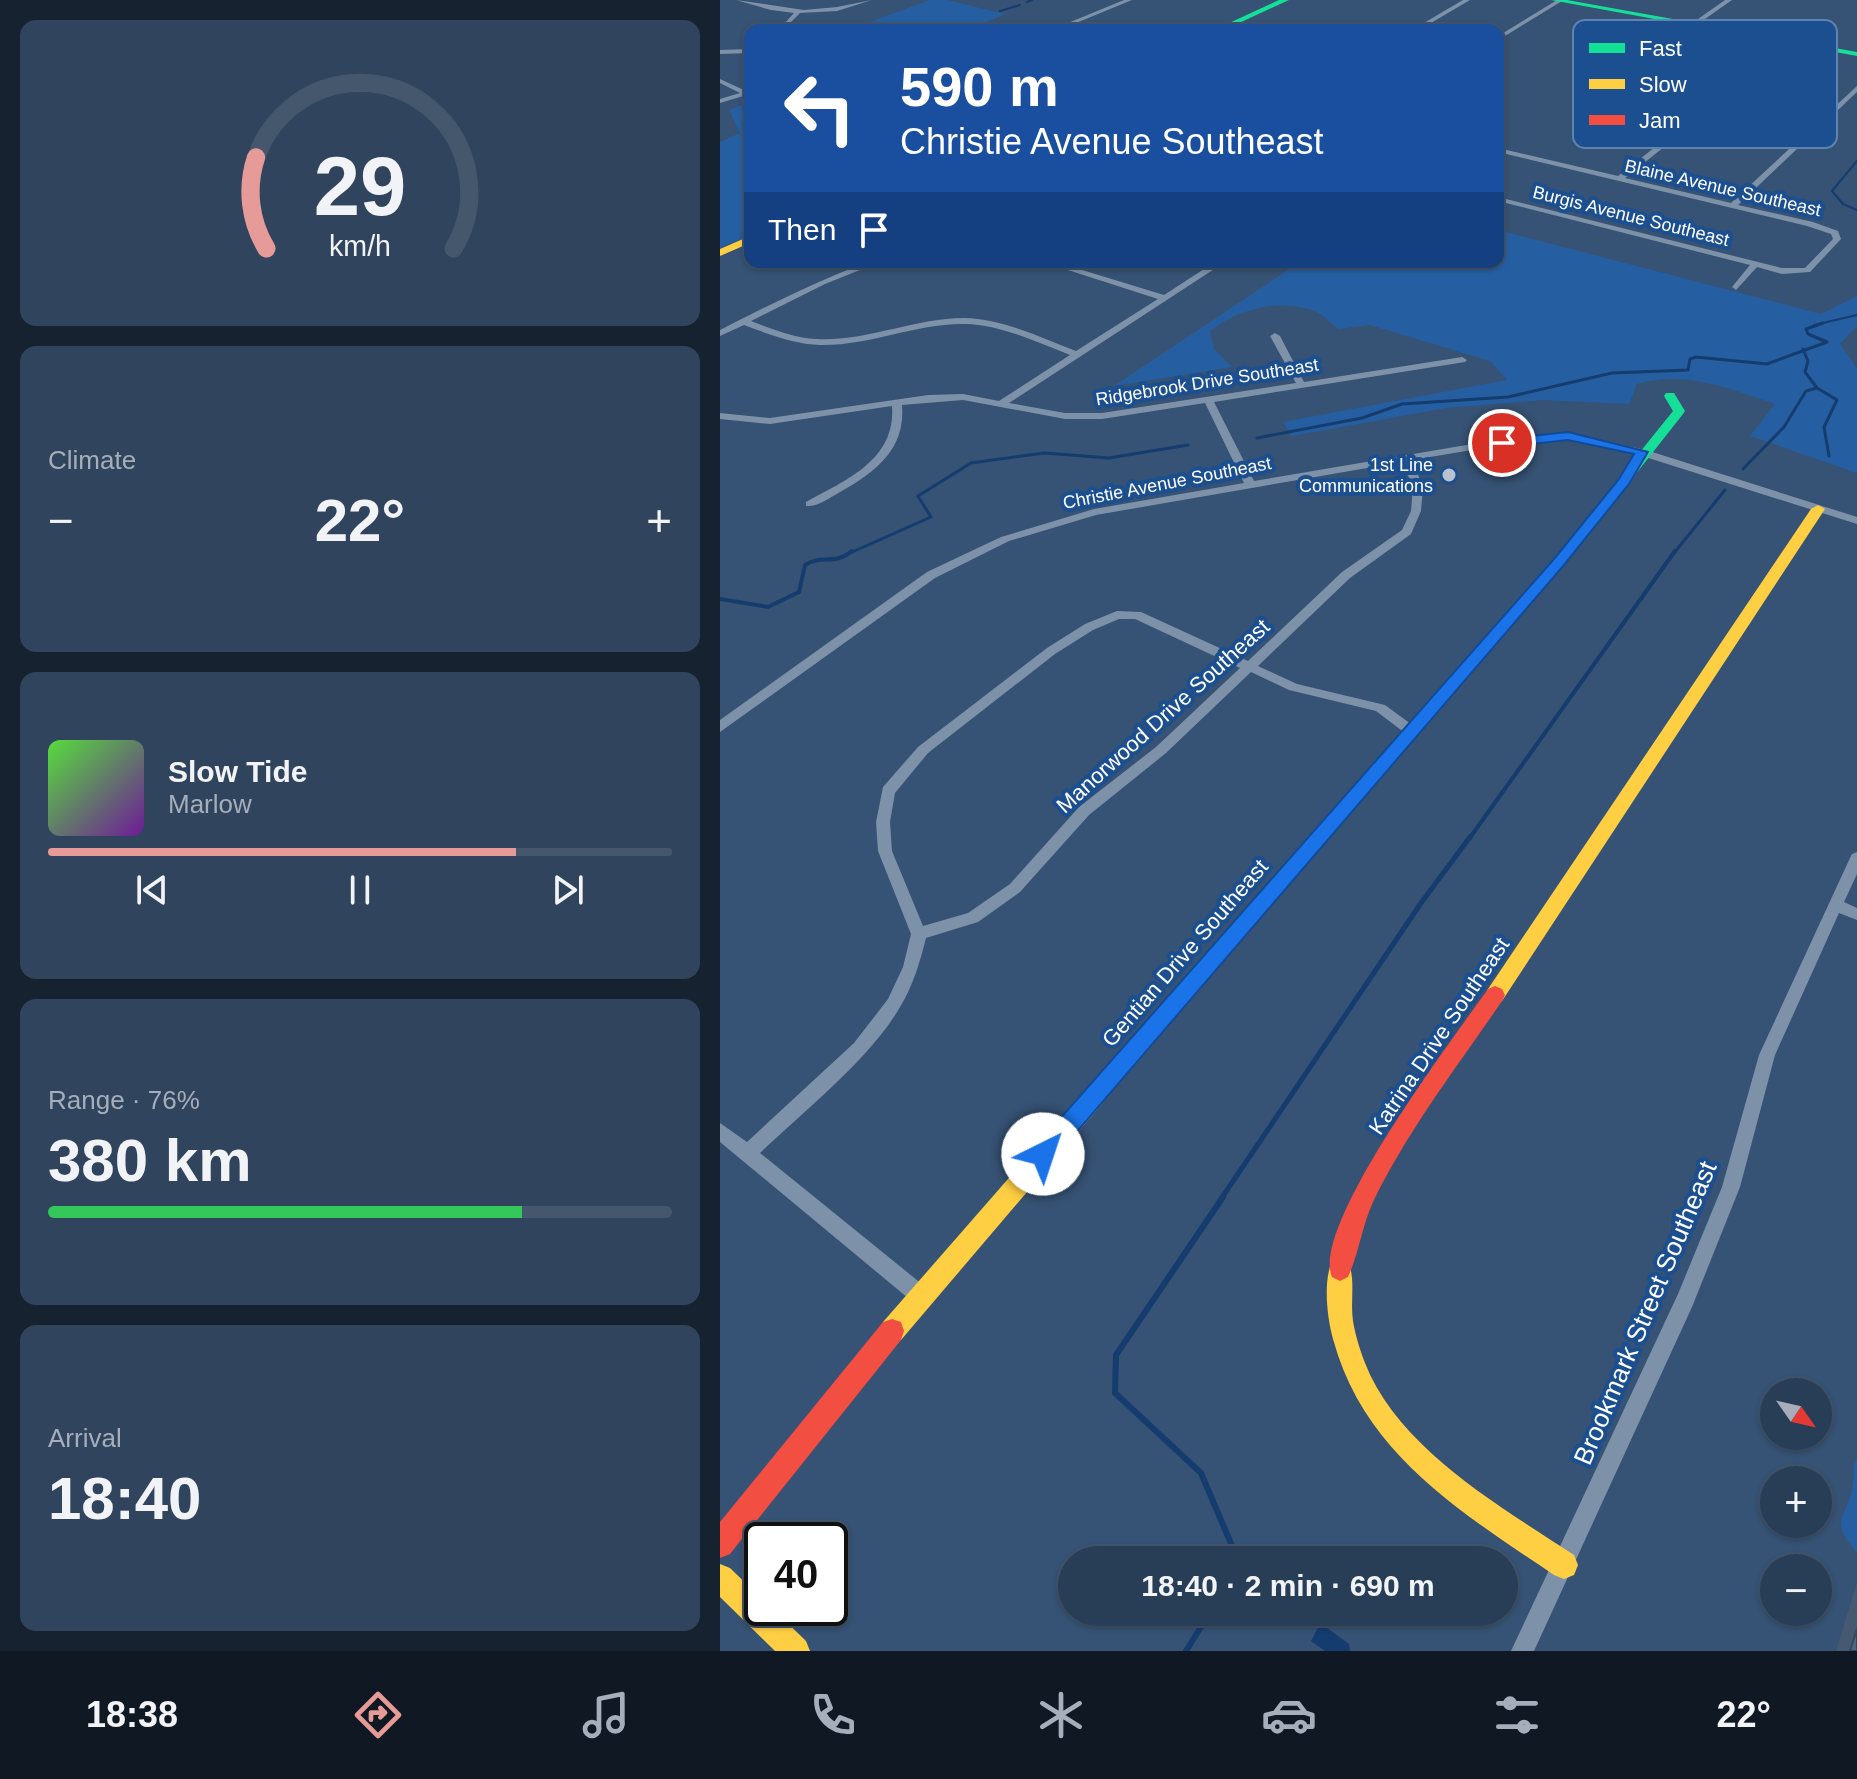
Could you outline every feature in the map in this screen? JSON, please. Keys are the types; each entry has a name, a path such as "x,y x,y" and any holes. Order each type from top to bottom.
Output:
{"street":[{"path":"739,0 766,8 798,12 827,10 869,0"},
{"path":"1069,24 1129,0"},
{"path":"1231,24 1285,0"},
{"path":"1425,24 1467,0"},
{"path":"1504,34 1557,0 1666,20"},
{"path":"1700,20 1729,0"},
{"path":"787,24 798,12"},
{"path":"720,52 744,51"},
{"path":"1837,51 1857,54"},
{"path":"720,81 744,92"},
{"path":"1837,107 1857,88"},
{"path":"720,101 744,94"},
{"path":"1619,179 1658,148"},
{"path":"1732,206 1793,148"},
{"name":"Blaine Avenue Southeast","path":"1504,151 1835,233 1837,239 1814,265 1797,272 1755,264"},
{"name":"Burgis Avenue Southeast","path":"1504,201 1755,264"},
{"path":"720,253 744,242"},
{"path":"1736,287 1755,264"},
{"path":"720,333 822,282 860,268"},
{"path":"1066,268 1164,298"},
{"path":"1003,402 1212,268"},
{"path":"743,321 787,337 820,342 855,339 922,324 969,321 995,324 1076,354"},
{"path":"1275,336 1301,384"},
{"name":"Ridgebrook Drive Southeast","path":"720,416 770,421 963,397 1003,402 1065,416 1102,416 1462,360"},
{"name":"Gentian Drive Southeast","path":"720,1544 921,1296 1559,562 1625,481 1642,452 1679,411 1678,404 1670,396"},
{"path":"1208,400 1250,484"},
{"path":"810,504 852,480 884,455 898,435 897,403"},
{"name":"Christie Avenue Southeast","path":"720,727 909,590 983,548 1094,512 1250,484 1568,436 1642,452 1857,521"},
{"name":"Manorwood Drive Southeast","path":"919,934 973,918 1015,888 1084,811 1161,750 1346,575 1407,532 1416,511 1418,487 1406,459"},
{"name":"Katrina Drive Southeast","path":"1564,1565 1428,1467 1391,1432 1362,1392 1340,1332 1337,1282 1344,1234 1360,1198 1818,509"},
{"path":"747,1153 860,1048 894,1004 911,967 919,934 885,851 883,822 888,791 923,750 1051,651 1089,627 1117,615 1137,615 1293,687 1380,708 1410,730"},
{"name":"Brookmark Street Southeast","path":"1522,1651 1708,1246 1731,1187 1767,1055 1857,858"},
{"path":"1835,905 1857,914"},
{"path":"720,1131 921,1296"},
{"path":"720,1578 796,1651"}],"shaded area":[{"path":"930,0 947,0 1005,14 981,24 864,24"},
{"path":"744,104 744,238 720,248 720,142 740,133 729,110"},
{"path":"1504,232 1821,314 1857,296 1857,326 1840,344 1857,368 1857,473 1750,436 1775,404 1724,387 1690,380 1655,380 1637,384 1629,404 1543,400 1446,408 1292,436 1283,422 1507,380 1490,361 1370,325 1338,329 1319,313 1298,307 1258,308 1233,317 1210,331 1214,349 1232,367 1114,386 1291,268 1504,268"},
{"path":"1857,1459 1857,1552 1841,1525 1851,1495"},
{"path":"1318,1626 1324,1626 1349,1644 1350,1651 1325,1651 1311,1641"}],"building":[{"path":"1857,1629 1857,1651 1850,1651"}],"waterway":[{"path":"1027,2 1032,0"},
{"path":"1000,11 1020,5"},
{"path":"1857,161 1832,191 1843,204 1857,210"},
{"path":"1814,325 1857,315"},
{"path":"1804,351 1827,342 1808,334 1806,329 1823,323"},
{"path":"1257,438 1362,418 1402,404 1508,397 1612,373 1688,370 1690,359 1696,357 1767,364 1804,351"},
{"path":"1804,351 1808,361 1805,372 1817,388"},
{"path":"1743,469 1784,427 1806,391 1817,388"},
{"path":"1817,388 1837,400 1824,427 1829,456"},
{"path":"850,553 931,517 918,496 971,463 1044,453 1109,458 1188,445"},
{"path":"1674,553 1725,490"},
{"path":"720,599 768,607 799,592 805,565 817,560 839,558 852,551"},
{"path":"1469,839 1675,551"},
{"path":"1221,1199 1421,903 1470,837"},
{"path":"1223,1197 1116,1355 1115,1393 1201,1473 1232,1546"},
{"path":"1186,1651 1201,1626"}],"traffic: fast":[{"path":"1231,24 1285,0"},
{"path":"1555,0 1667,20"},
{"path":"1837,50 1857,54"},
{"path":"1432,708 1559,562 1679,411 1670,396"}],"traffic: slow":[{"path":"720,253 744,242"},
{"path":"1495,995 1818,509"},
{"path":"892,1331 1093,1098"},
{"path":"1340,1269 1341,1322 1354,1368 1376,1409 1406,1446 1442,1479 1564,1565"},
{"path":"720,1578 796,1651"}],"traffic: jam":[{"path":"1093,1098 1432,708"},
{"path":"1340,1269 1363,1199 1382,1163 1427,1091 1495,995"},
{"path":"720,1544 892,1331"}],"place":[{"name":"1st Line Communications","path":"1449,475"}],"route":[{"path":"1043,1154 1559,562 1625,481 1642,452 1568,436 1502,443"}]}
